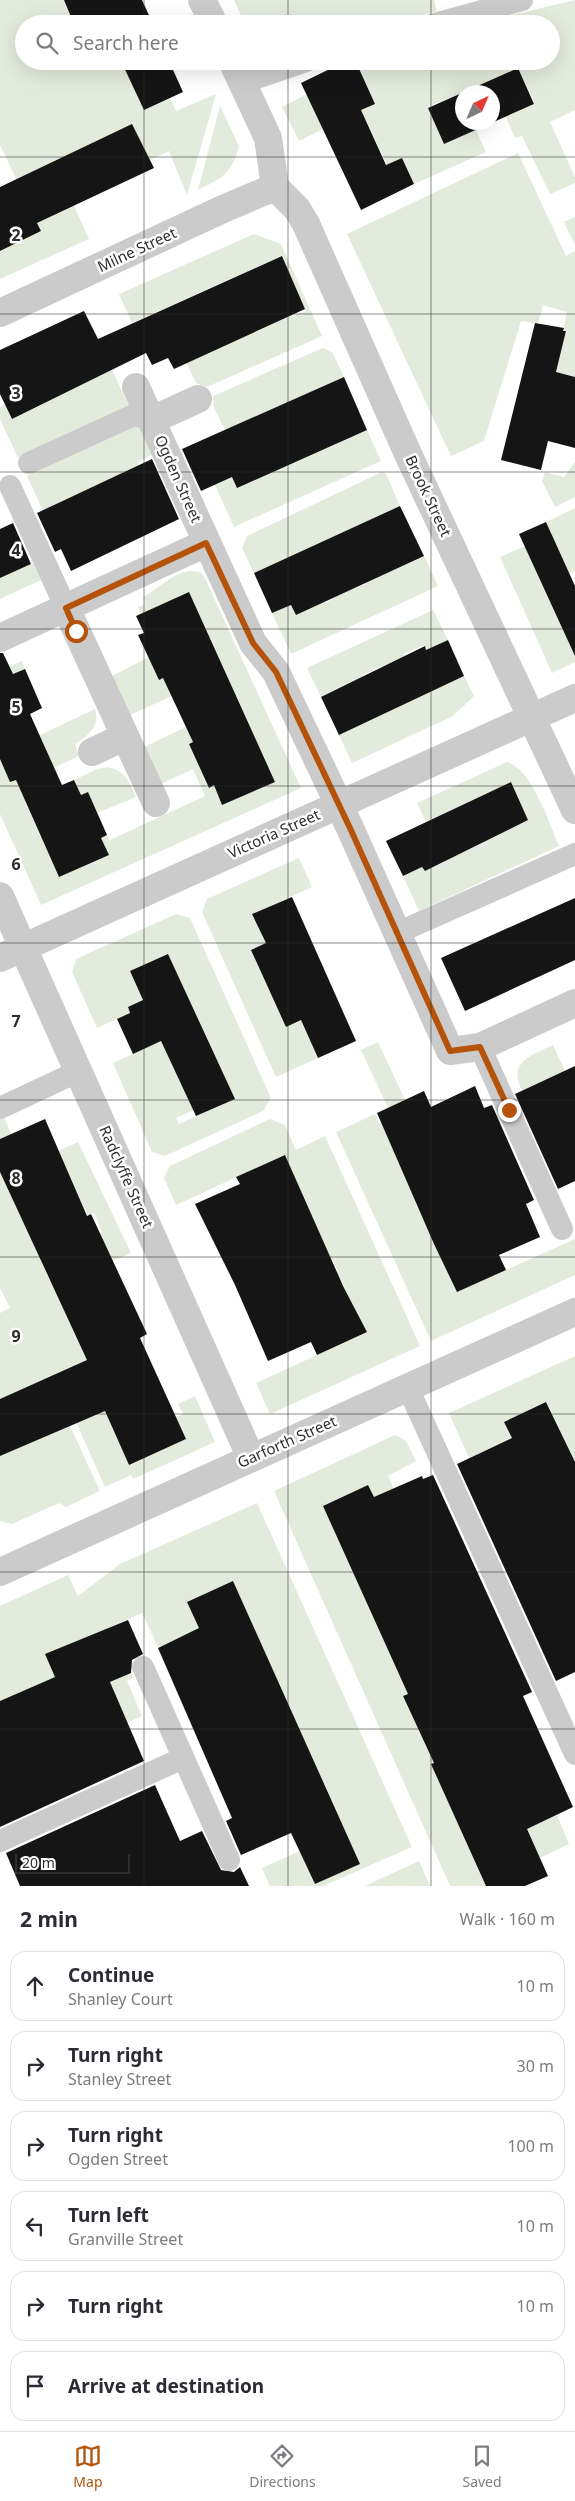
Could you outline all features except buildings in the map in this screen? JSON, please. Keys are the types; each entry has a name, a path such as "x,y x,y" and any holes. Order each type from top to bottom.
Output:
{"street":[{"path":"202,0 210,15"},
{"path":"237,72 268,138 275,187"},
{"name":"Milne Street","path":"0,314 223,209 275,187"},
{"name":"Brook Street","path":"275,187 297,209 306,224 408,454 575,810"},
{"name":"Ogden Street","path":"136,387 253,643 276,672 450,1051 480,1047"},
{"name":"Ogden Street","path":"152,420 198,400"},
{"path":"0,638 206,543"},
{"path":"66,608 156,803"},
{"name":"Victoria Street","path":"12,953 575,698"},
{"path":"92,752 124,737"},
{"name":"Radclyffe Street","path":"0,896 12,953 79,1071 251,1458"},
{"path":"480,1047 575,1004"},
{"name":"Garforth Street","path":"0,1572 575,1312"}],"lane":[{"path":"467,15 522,0"},
{"path":"237,72 250,70"},
{"path":"29,463 134,415 152,420"},
{"path":"10,486 66,608"},
{"path":"397,933 575,854"},
{"path":"480,1047 562,1228"},
{"path":"0,1108 79,1071"},
{"path":"408,1388 575,1754"},
{"path":"143,1667 230,1860"},
{"path":"0,1840 183,1758"}],"green space":[{"path":"0,0 64,0 70,15 15,15 15,70 126,70 144,110 170,98 176,111 216,94 187,195 169,151 150,160 132,125 54,162 89,239 0,279 0,251 41,231 0,145"},
{"path":"234,0 434,0 437,11 423,15 241,15"},
{"path":"575,0 575,110 550,122 575,177 575,183 550,194 522,136 515,138 506,117 535,104 519,70 560,70 560,15 512,15"},
{"path":"360,70 513,70 479,85 455,85 455,95 428,107 444,144 476,130 486,152 414,184 402,158 387,165 361,110 375,104"},
{"path":"307,94 323,129 299,141 282,107"},
{"path":"220,106 239,146 230,169 214,182 198,190"},
{"path":"518,153 566,256 575,251 575,377 556,372 566,332 563,331 567,312 543,305 538,324 521,321 484,441 451,456 347,234"},
{"path":"575,217 575,245 564,222"},
{"path":"254,234 281,244 322,336 207,387 196,383 181,351 286,303 293,316 306,311 282,256 132,323 119,294"},
{"path":"323,348 332,352 344,377 225,430 214,408 213,396"},
{"path":"90,362 97,377 112,370 129,406 18,458 0,419 0,407 5,404 12,419 39,406"},
{"path":"351,424 356,435 367,430 381,461 234,527 215,485 321,436 327,448 337,444"},
{"path":"138,425 152,455 138,462 145,477 78,494 53,505 48,522 27,476"},
{"path":"575,462 575,497 555,507 542,481 545,472 564,477"},
{"path":"382,472 386,474 400,506 254,573 242,548 247,536"},
{"path":"575,508 575,571 543,586 575,630 575,662 552,673 500,557 552,534 546,522"},
{"path":"408,550 413,561 424,556 438,586 291,654 272,613 291,605 296,615 306,610 319,591 325,603 336,597 331,585 350,576 356,588 366,584 361,572 378,574 389,572 394,569"},
{"path":"33,563 41,580 0,599 0,578"},
{"path":"190,571 200,572 204,576 301,788 41,905 0,814 0,759 10,782 52,763 40,735 95,709 95,725 89,734 75,744 79,756 23,782 25,802 59,877 108,855 101,838 107,835 110,840 205,796 193,769 161,784 144,747 186,727 193,742 189,744 208,788 214,785 208,679 225,671 189,592 141,614 138,607 145,604 143,597 171,578"},
{"path":"433,610 448,640 426,650 424,645 404,654 406,660 385,670 383,666 363,675 365,680 341,687 321,697 307,668"},
{"path":"149,657 172,696 130,715 112,676"},
{"path":"22,661 25,669 0,680 0,671"},
{"path":"464,676 474,696 453,716 352,763 339,735"},
{"path":"507,762 516,767 532,786 545,811 559,846 419,911 403,876 422,867 425,871 445,862 442,857 466,851 486,841 484,836 508,830 528,820 511,782 426,822 417,803"},
{"path":"108,767 123,774 136,797 97,813 88,792 81,795 74,780 97,769"},
{"path":"299,858 312,887 253,914 266,943 252,950 270,992 286,985 284,1021 286,1027 301,1020 318,1058 276,1077 202,912 207,899"},
{"path":"176,914 190,918 271,1098 263,1111 165,1156 152,1152 113,1063 161,1041 194,1110 176,1118 179,1124 234,1099 168,954 130,971 143,1000 128,1007 130,1013 97,1028 72,972 76,959"},
{"path":"378,1042 405,1100 388,1108 361,1050"},
{"path":"553,1045 565,1071 522,1091 518,1081 520,1066 530,1056"},
{"path":"375,1114 379,1123 386,1120 422,1200 416,1203 429,1232 477,1210 480,1214 431,1238 436,1248 444,1245 452,1281 457,1292 575,1239 575,1275 431,1341 336,1132"},
{"path":"4,1117 11,1134 0,1139 0,1119"},
{"path":"270,1119 285,1125 296,1150 325,1136 420,1346 270,1414 256,1383 367,1332 341,1289 345,1287 339,1277 292,1298 286,1294 338,1271 333,1260 328,1261 313,1228 316,1226 312,1216 265,1237 309,1210 304,1199 299,1201 285,1169 290,1166 285,1155 176,1205 164,1178 170,1166"},
{"path":"78,1142 131,1253 88,1272 88,1361 54,1391 100,1491 66,1507 59,1503 12,1524 0,1521 0,1456 62,1429 41,1381 0,1399 0,1313 10,1308 0,1288 0,1172 16,1206 71,1181 58,1151","holes":["79,1197 87,1215 94,1213 102,1232 96,1235 106,1257 50,1282 24,1222"]},
{"path":"575,1356 575,1467 547,1402 505,1422 518,1451 502,1459 495,1446 469,1458 449,1413"},
{"path":"195,1396 215,1442 133,1479 131,1475 105,1487 67,1402 102,1404 129,1465 186,1439 176,1417 183,1414 178,1404"},
{"path":"395,1435 406,1441 416,1461 388,1476 546,1820 557,1815 569,1844 540,1858 538,1854 459,1826 486,1886 450,1886 274,1491","holes":["368,1485 393,1540 348,1561 323,1506","445,1677 430,1755 403,1697"]},
{"path":"257,1503 412,1847 323,1886 270,1886 262,1868 327,1839 185,1635 158,1647 142,1613 110,1627 133,1678 127,1681 142,1716 98,1736 0,1718 70,1725 50,1679 0,1701 0,1606 68,1575 78,1596 120,1564","holes":["233,1581 257,1635 213,1656","52,1651 124,1676 90,1692","301,1854 359,1864 315,1884"]},
{"path":"419,1861 430,1886 365,1886"}],"route":[{"path":"76,631 66,608 206,543 253,643 276,672 350,828 450,1051 480,1047 509,1110"}]}
